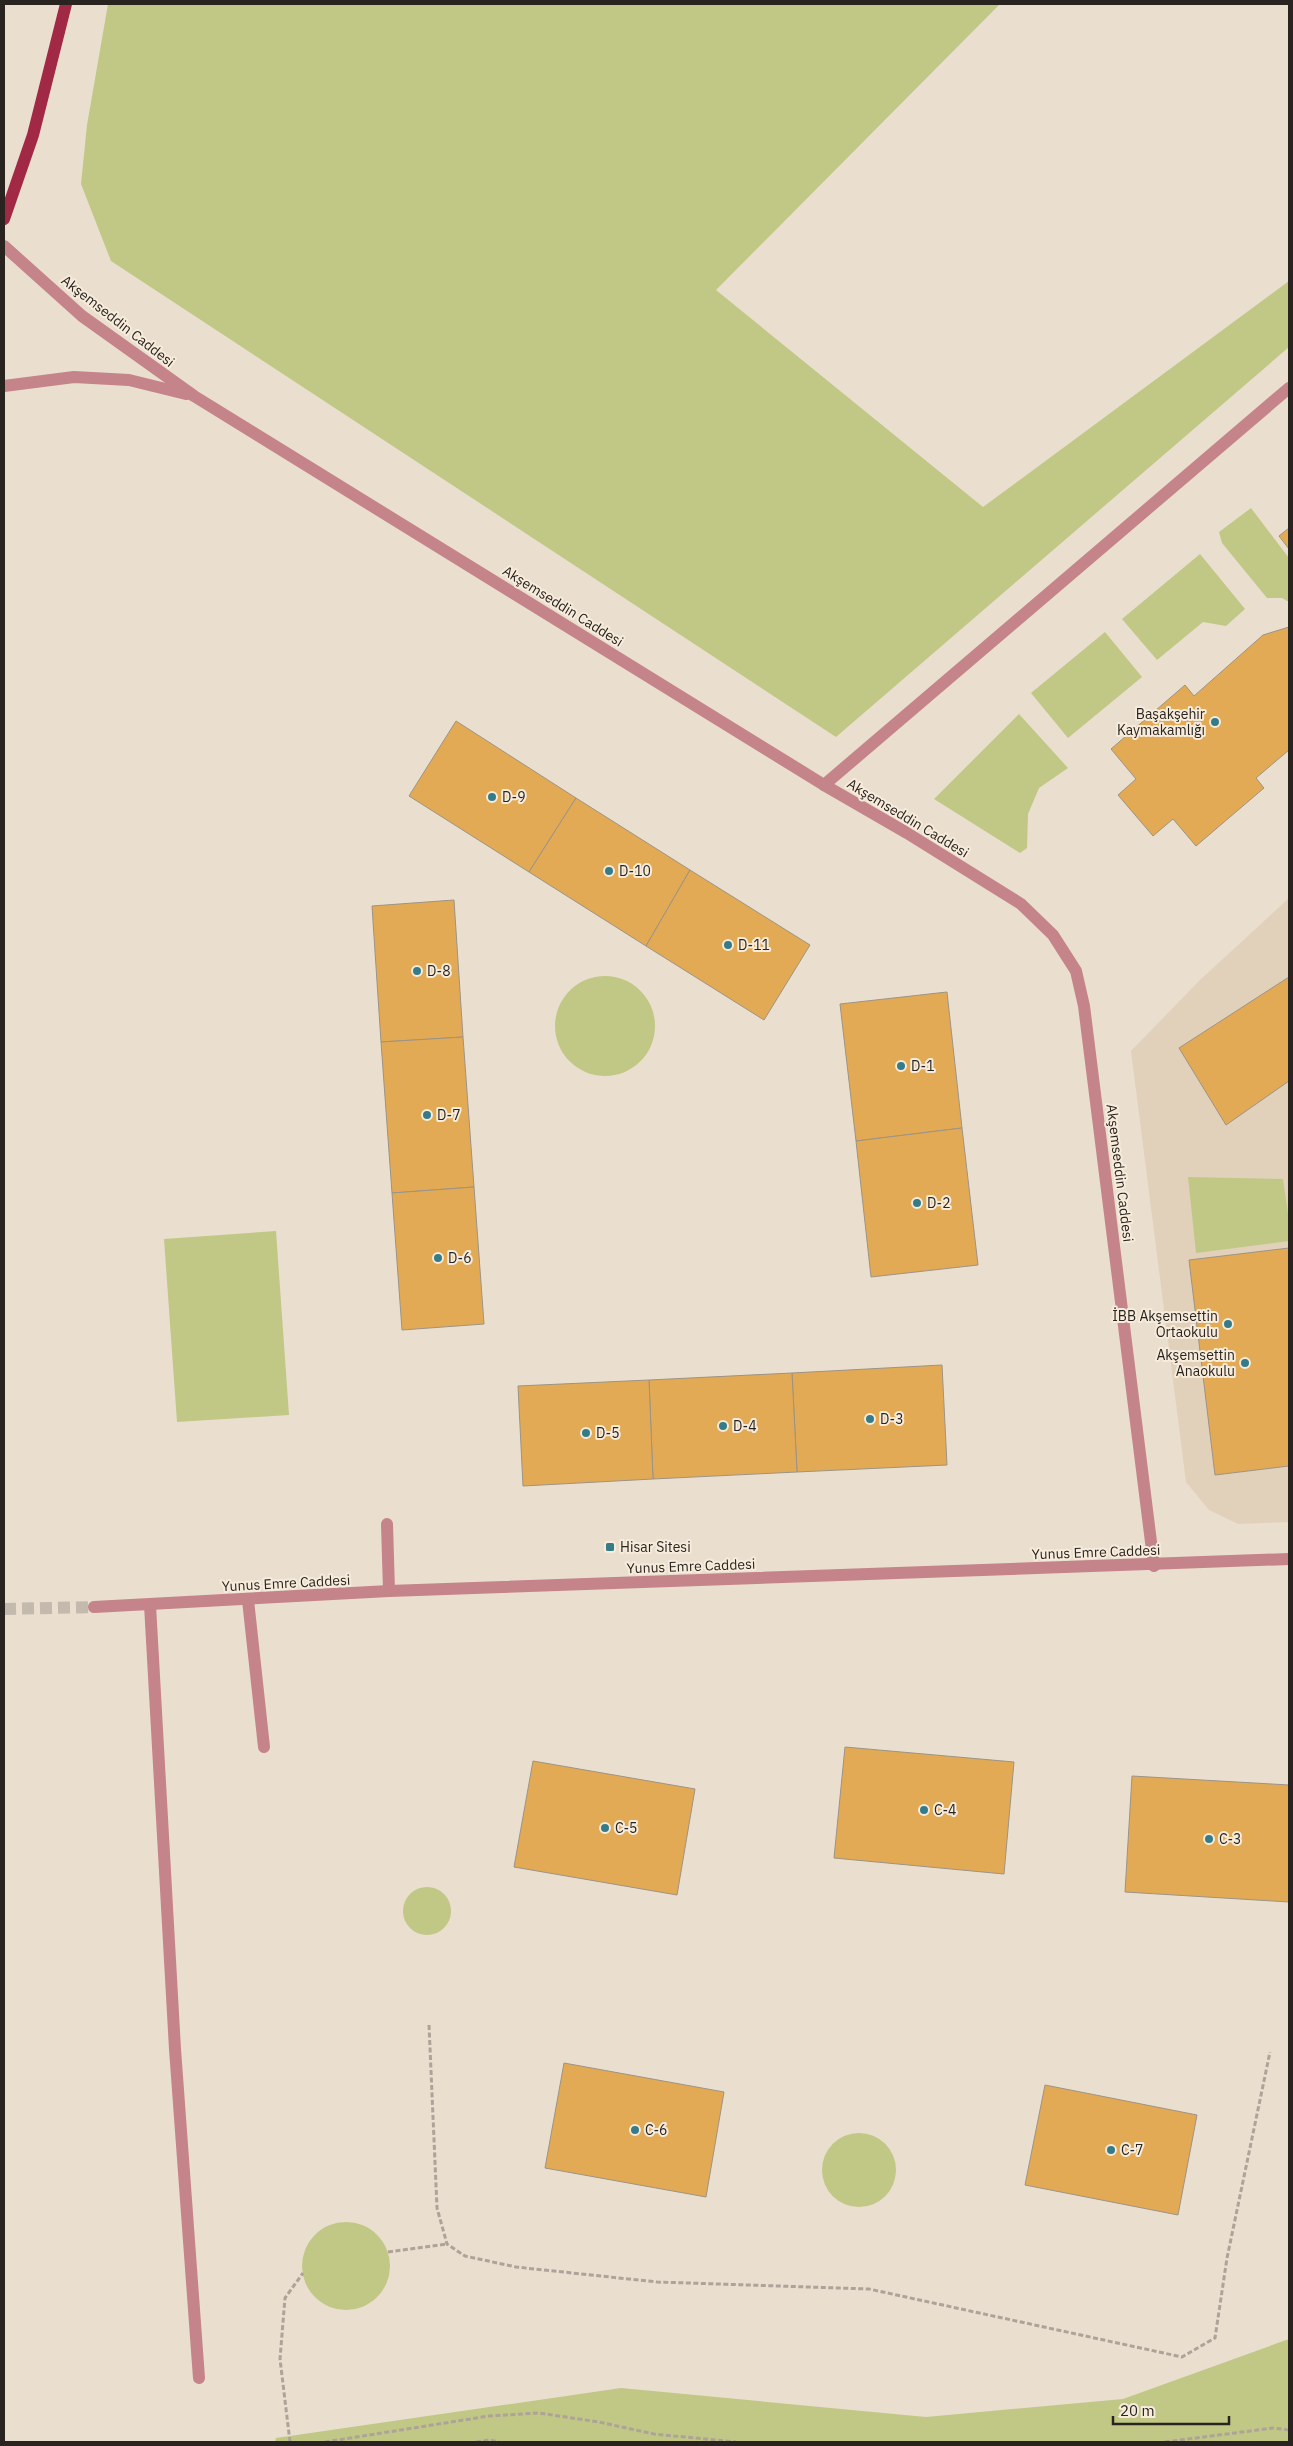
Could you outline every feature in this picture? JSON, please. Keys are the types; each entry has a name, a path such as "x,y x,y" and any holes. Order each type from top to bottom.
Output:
{"main road":[{"path":"4,219 33,135 66,4"}],"street":[{"name":"Akşemseddin Caddesi","path":"4,246 82,316 194,396 824,785 906,832 1021,904 1053,935 1076,970 1084,1006 1154,1566"},
{"name":"Akşemseddin Caddesi","path":"4,386 74,377 129,380 194,396"},
{"path":"824,785 1289,388"},
{"path":"387,1524 389,1592"},
{"name":"Yunus Emre Caddesi","path":"94,1607 389,1592 1154,1566 1289,1559"},
{"path":"248,1600 264,1747"},
{"path":"150,1605 175,2048 199,2378"}],"path":[{"path":"429,2025 437,2208 447,2244 465,2256 516,2267 657,2282 869,2289 1182,2357 1215,2338 1227,2258 1270,2052"},
{"path":"388,2252 447,2244"},
{"path":"290,2442 280,2359 285,2298 303,2273"},
{"path":"325,2442 489,2416 539,2413 599,2422 654,2434 736,2442"},
{"path":"1165,2442 1273,2428 1289,2430"},
{"path":"476,2442 489,2440 499,2442"}],"shaded area":[{"name":"İBB Akşemsettin Ortaokulu","path":"1289,898 1289,1522 1238,1524 1209,1510 1186,1482 1131,1051 1200,980"}],"green space":[{"path":"108,4 1000,4 716,290 983,507 1289,281 1289,347 836,737 111,261 81,184 87,125"},
{"path":"1251,508 1289,558 1289,602 1282,598 1267,598 1222,543 1219,532"},
{"path":"1200,554 1245,609 1226,626 1203,622 1157,660 1122,619"},
{"path":"1105,632 1142,677 1068,738 1031,693"},
{"path":"1019,714 1068,768 1039,788 1028,814 1027,848 1020,853 934,799"},
{"path":"605,976 615,977 633,984 647,998 654,1016 654,1036 647,1054 633,1068 615,1075 605,1076 595,1075 577,1068 563,1054 556,1036 555,1026 556,1016 563,998 577,984 595,977"},
{"path":"1188,1177 1283,1179 1289,1221 1289,1241 1196,1253"},
{"path":"276,1231 289,1415 177,1422 164,1239"},
{"path":"427,1887 436,1889 444,1894 449,1902 451,1911 449,1920 444,1928 436,1933 427,1935 418,1933 410,1928 405,1920 403,1911 405,1902 410,1894 418,1889"},
{"path":"859,2133 873,2136 885,2144 893,2156 896,2170 893,2184 885,2196 873,2204 859,2207 845,2204 833,2196 825,2184 822,2170 825,2156 833,2144 845,2136"},
{"path":"346,2222 363,2226 377,2235 386,2249 390,2266 386,2283 377,2297 363,2306 346,2310 329,2306 315,2297 306,2283 302,2266 306,2249 315,2235 329,2226"},
{"path":"1289,2339 1289,2442 275,2442 276,2438 621,2388 926,2417 1123,2399"}],"building":[{"path":"1289,528 1289,549 1279,536"},
{"name":"Başakşehir Kaymakamlığı","path":"1289,627 1289,750 1256,778 1264,788 1196,846 1173,819 1153,836 1118,795 1136,779 1111,749 1185,685 1194,696 1263,635"},
{"name":"D-9","path":"456,721 576,798 529,872 409,796"},
{"name":"D-10","path":"576,798 690,870 646,946 529,872"},
{"name":"D-11","path":"690,870 810,945 764,1020 646,946"},
{"name":"D-8","path":"454,900 463,1037 381,1042 372,906"},
{"path":"1289,977 1289,1081 1226,1125 1179,1048"},
{"name":"D-1","path":"947,992 962,1128 856,1141 840,1004"},
{"name":"D-7","path":"463,1037 474,1187 392,1193 381,1042"},
{"name":"D-2","path":"962,1128 978,1265 871,1277 856,1141"},
{"name":"D-6","path":"474,1187 484,1324 402,1330 392,1193"},
{"name":"Akşemsettin Anaokulu","path":"1289,1248 1289,1466 1215,1475 1189,1260"},
{"name":"D-3","path":"942,1365 947,1465 797,1472 792,1373"},
{"name":"D-4","path":"792,1373 797,1472 653,1479 649,1380"},
{"name":"D-5","path":"649,1380 653,1479 523,1486 518,1386"},
{"name":"C-4","path":"845,1747 1014,1762 1004,1874 834,1858"},
{"name":"C-5","path":"533,1761 695,1789 677,1895 514,1867"},
{"name":"C-3","path":"1132,1776 1289,1785 1289,1902 1125,1892"},
{"name":"C-6","path":"564,2063 724,2092 706,2197 545,2168"},
{"name":"C-7","path":"1045,2085 1197,2115 1178,2215 1025,2185"}],"tunnel":[{"path":"4,1609 94,1607"}],"place":[{"name":"Başakşehir Kaymakamlığı","path":"1215,722"},
{"name":"D-9","path":"492,797"},
{"name":"D-10","path":"609,871"},
{"name":"D-11","path":"728,945"},
{"name":"D-8","path":"417,971"},
{"name":"D-1","path":"901,1066"},
{"name":"D-7","path":"427,1115"},
{"name":"D-2","path":"917,1203"},
{"name":"D-6","path":"438,1258"},
{"name":"İBB Akşemsettin Ortaokulu","path":"1228,1324"},
{"name":"Akşemsettin Anaokulu","path":"1245,1363"},
{"name":"D-3","path":"870,1419"},
{"name":"D-4","path":"723,1426"},
{"name":"D-5","path":"586,1433"},
{"name":"Hisar Sitesi","path":"610,1547"},
{"name":"C-4","path":"924,1810"},
{"name":"C-5","path":"605,1828"},
{"name":"C-3","path":"1209,1839"},
{"name":"C-6","path":"635,2130"},
{"name":"C-7","path":"1111,2150"}]}
